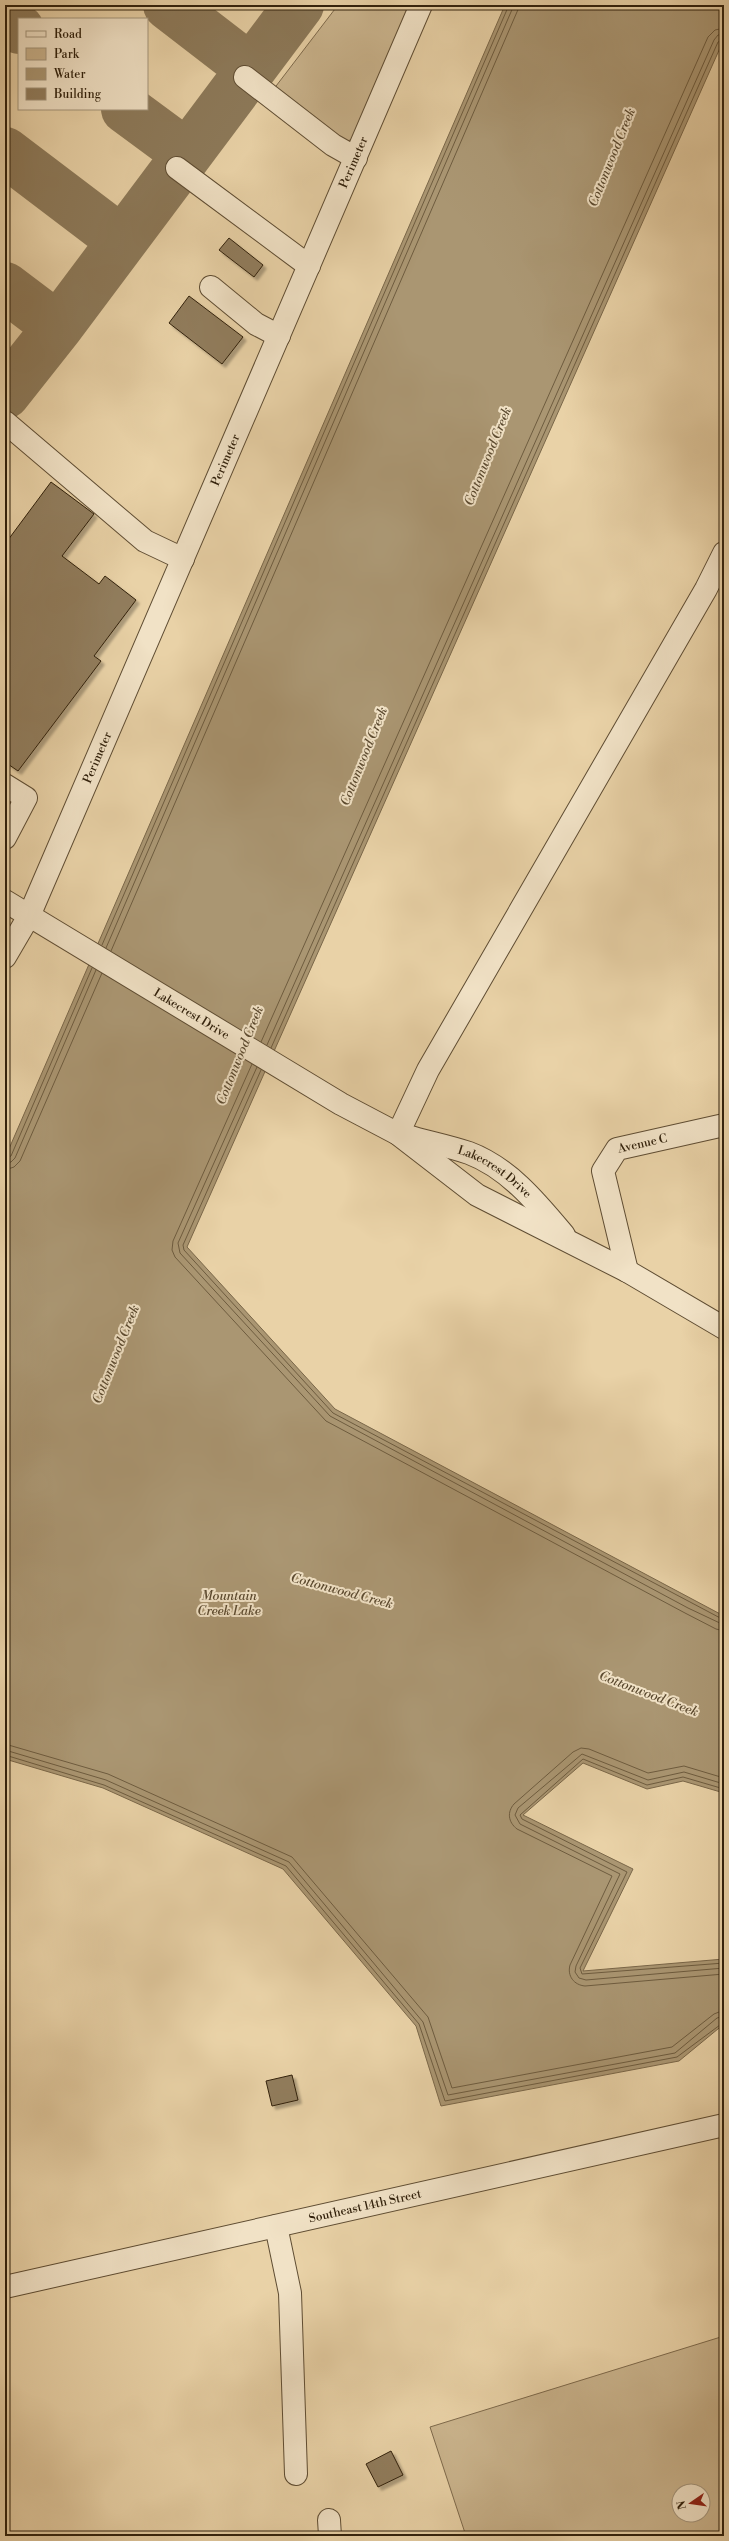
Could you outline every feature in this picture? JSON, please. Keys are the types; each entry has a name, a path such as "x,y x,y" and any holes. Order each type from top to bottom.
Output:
{"street":[{"name":"Perimeter","path":"5,957 29,916 184,559 421,5"},
{"path":"245,77 333,145 356,158"},
{"path":"177,168 309,266"},
{"path":"211,287 256,324 279,336"},
{"path":"5,422 145,541 184,559"},
{"path":"398,1134 428,1070 706,589 724,553"},
{"path":"5,785 26,798 5,838"},
{"name":"Lakecrest Drive","path":"5,901 67,940 341,1104 398,1134 477,1195 627,1271 724,1328"},
{"name":"Avenue C","path":"627,1271 603,1171 617,1149 724,1125"},
{"name":"Lakecrest Drive","path":"398,1134 469,1154 494,1166 531,1196 571,1243"},
{"name":"Southeast 14th Street","path":"5,2287 724,2125"},
{"path":"276,2226 290,2293 296,2474"}],"green space":[{"path":"338,5 412,5 356,137 348,141 340,142 273,90"},
{"path":"724,2336 724,2536 466,2536 430,2427"}],"water":[{"name":"Mountain Creek Lake","path":"505,5 724,5 724,39 187,1247 335,1409 724,1616 724,1793 683,1781 647,1789 583,1763 523,1815 633,1869 583,1971 724,1959 724,2024 679,2061 441,2106 416,2026 283,1869 103,1788 5,1759 5,1158"}],"building":[{"path":"229,238 263,265 254,277 219,250"},
{"path":"189,296 243,337 222,364 169,323"},
{"path":"51,482 94,514 62,556 99,584 105,576 136,600 94,656 101,661 18,771 5,762 5,544"},
{"path":"292,2075 298,2100 272,2106 266,2081"},
{"path":"391,2451 403,2475 378,2487 366,2464"}],"taxiway":[{"path":"168,5 251,69"},
{"path":"5,394 58,327 299,5"},
{"path":"5,19 18,28"},
{"path":"127,110 187,154"},
{"path":"5,152 121,240"},
{"path":"5,287 58,327"}],"water label":[{"name":"Cottonwood Creek","path":"611,157"},
{"name":"Cottonwood Creek","path":"487,456"},
{"name":"Cottonwood Creek","path":"363,756"},
{"name":"Cottonwood Creek","path":"239,1055"},
{"name":"Cottonwood Creek","path":"115,1354"},
{"name":"Cottonwood Creek","path":"342,1590"},
{"name":"Cottonwood Creek","path":"649,1693"}]}
